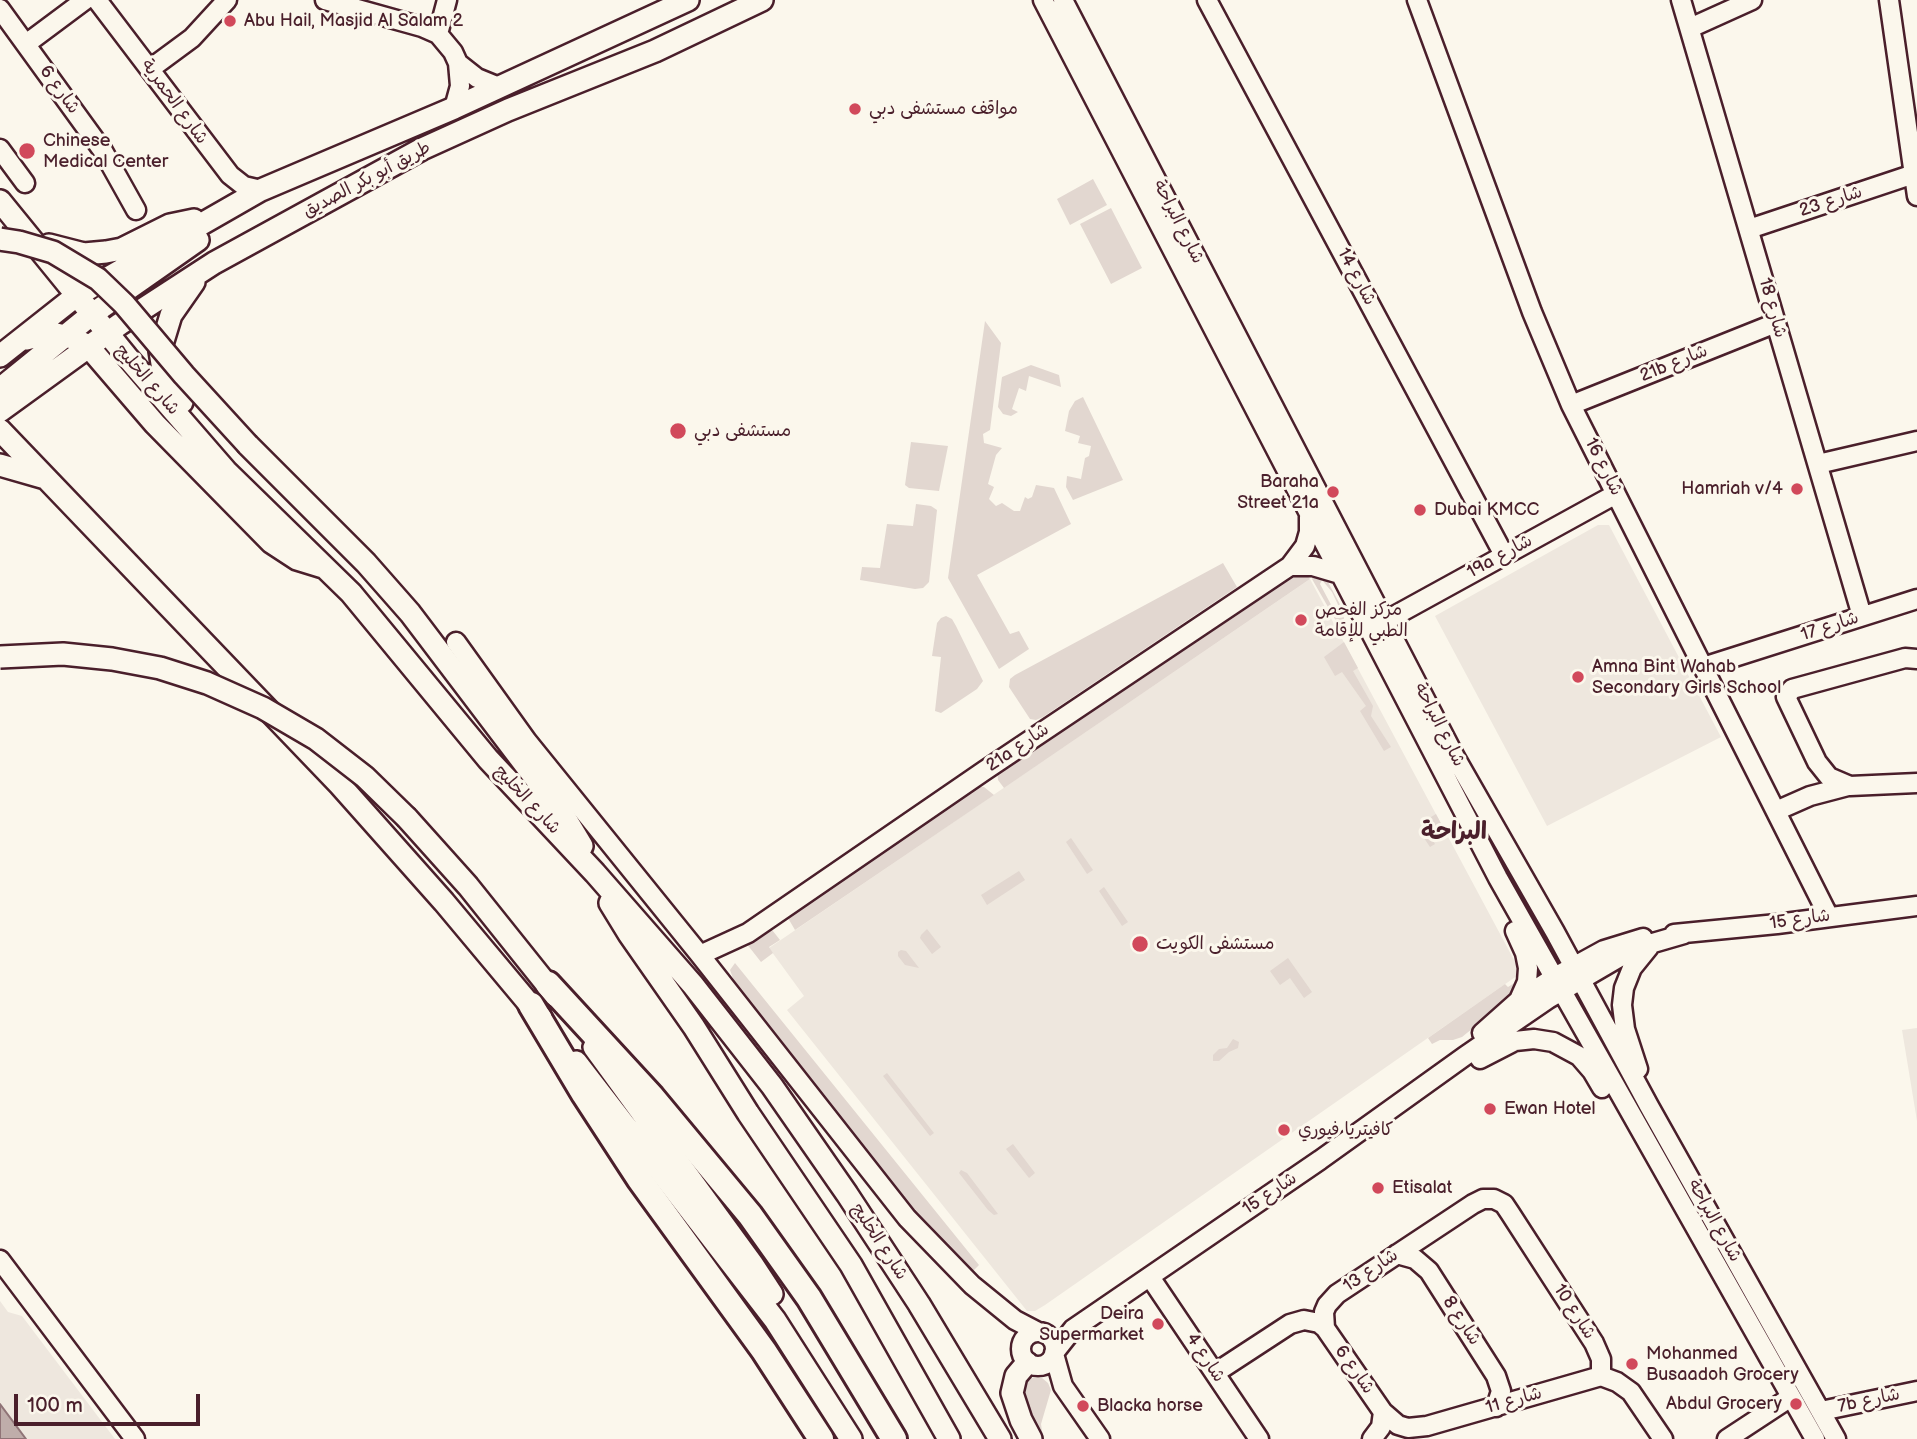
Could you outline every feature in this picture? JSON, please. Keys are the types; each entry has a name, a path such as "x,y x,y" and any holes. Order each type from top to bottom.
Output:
{"highway":[{"path":"548,984 652,1097 750,1215 809,1298 894,1439"},
{"path":"531,1005 640,1180 764,1351 821,1439"}],"main road":[{"name":"طريق أبو بكر الصديق","path":"0,356 76,296 261,191 454,108 688,0"},
{"name":"طريق أبو بكر الصديق","path":"0,411 88,346 214,263 422,149 508,110 655,51 762,0"},
{"path":"568,87 601,63 670,28 672,18 666,10"},
{"name":"شارع الخليج","path":"0,201 91,315 226,471 328,569 373,618 488,758 595,873 693,985 802,1129 919,1304 1000,1439"},
{"path":"27,236 75,253 106,252 122,248 170,225 208,220"},
{"path":"2,386 60,335 199,239 208,220"},
{"path":"0,239 53,252 98,279 124,304 248,445 366,564 431,638 564,816 629,934 851,1265 949,1439"},
{"path":"214,263 193,282 177,305 161,344 160,359 168,384 212,438 226,471"},
{"path":"60,335 76,296"},
{"path":"18,342 33,336 60,335 88,346 155,424 271,542 297,559 328,569"},
{"path":"2,386 45,378"},
{"path":"0,430 340,785 531,1005 740,1272 806,1366 851,1439"},
{"path":"0,465 47,478"},
{"path":"0,657 63,654 112,659 160,668 206,683 263,708 316,739 365,777 407,818 468,886 548,984 753,1265 776,1301 806,1366"},
{"path":"1026,1430 1013,1399 1012,1387 1027,1357"}],"street":[{"path":"26,44 85,0"},
{"name":"شارع الحمرية","path":"97,0 217,161 236,181 261,191"},
{"path":"150,69 192,38 227,0"},
{"path":"438,34 447,0"},
{"name":"شارع البراحة","path":"1043,0 1498,878 1815,1439"},
{"name":"شارع البراحة","path":"1063,0 1472,789 1836,1439"},
{"name":"شارع 14","path":"1207,0 1504,555"},
{"name":"شارع 16","path":"1417,0 1532,312 1572,405 1829,917"},
{"name":"شارع 18","path":"1681,0 1862,616"},
{"path":"1690,29 1752,0"},
{"path":"1889,0 1917,196"},
{"path":"336,1 422,27 438,34 447,42 458,63 460,86 454,108"},
{"name":"شارع 6","path":"0,9 103,151 136,210"},
{"path":"458,63 477,78 499,87"},
{"path":"1081,103 1084,79"},
{"path":"0,149 25,183"},
{"name":"شارع 23","path":"1749,229 1914,174"},
{"name":"21b شارع","path":"1572,405 1776,323"},
{"path":"1818,464 1917,441"},
{"name":"19a شارع","path":"1385,621 1616,494"},
{"name":"21a شارع","path":"700,955 748,933 1290,566 1305,546 1310,517"},
{"path":"1290,566 1313,566 1340,574"},
{"name":"شارع 17","path":"1703,667 1917,599"},
{"path":"456,642 527,741 907,1218 949,1264 1008,1315 1022,1325 1042,1333 1054,1344 1063,1386"},
{"path":"1850,786 1835,781 1824,773 1787,704 1787,694 1792,689 1905,658 1917,659"},
{"path":"1774,807 1816,783 1824,773"},
{"path":"1774,807 1850,786 1917,783"},
{"path":"1498,878 1507,913 1527,960 1527,982 1518,1002"},
{"name":"شارع 15","path":"1054,1353 1073,1329 1320,1160 1465,1056 1557,985 1620,944 1651,936 1917,906"},
{"name":"21a شارع","path":"715,974 748,933"},
{"name":"شارع 15","path":"1577,973 1653,943 1684,934"},
{"path":"1649,1106 1625,1029 1622,1004 1624,988 1632,968 1653,943"},
{"name":"شارع 15","path":"1465,1056 1484,1030 1518,1002 1557,985"},
{"path":"1435,1077 1467,1066 1497,1048 1515,1041 1534,1039 1553,1042 1571,1050 1586,1063 1615,1109 1639,1129"},
{"name":"شارع 10","path":"1473,1204 1483,1199 1494,1199 1504,1204 1599,1351 1601,1376"},
{"name":"شارع 13","path":"1325,1328 1324,1312 1331,1299 1473,1204"},
{"name":"شارع 8","path":"1397,1254 1415,1259 1429,1271 1496,1376 1501,1391 1496,1407"},
{"path":"0,1260 135,1439"},
{"name":"شارع 4","path":"1150,1277 1259,1439"},
{"path":"1008,1315 1027,1357 1063,1386 1100,1439"},
{"path":"1215,1373 1297,1321 1312,1320 1325,1328"},
{"name":"شارع 6","path":"1325,1328 1383,1412 1398,1425 1422,1433"},
{"name":"شارع 15","path":"1042,1333 1073,1329"},
{"path":"1027,1357 1027,1335 1042,1333"},
{"path":"1027,1357 1048,1363 1054,1353"},
{"path":"1601,1376 1617,1382 1631,1392 1662,1439"},
{"name":"شارع 11","path":"1422,1433 1496,1407 1601,1376"},
{"name":"7b شارع","path":"1821,1411 1917,1391"},
{"path":"1727,1439 1748,1433 1791,1397"},
{"name":"شارع 6","path":"1372,1439 1381,1427 1383,1412"}],"shaded area":[{"path":"1093,179 1107,205 1070,225 1057,199"},
{"path":"1111,208 1142,268 1111,284 1080,224"},
{"path":"985,321 1001,343 990,430 983,434 984,443 1002,448 996,455 988,484 994,487 989,499 996,506 1002,503 1014,511 1020,511 1025,497 1032,497 1036,485 1054,488 1071,524 977,575 1010,634 1019,631 1029,649 999,669 948,578"},
{"path":"1031,365 1059,375 1061,387 1029,376 1026,391 1019,388 1012,409 1018,412 1011,416 1003,414 998,407 1002,377"},
{"path":"1083,397 1123,480 1073,500 1066,487 1067,476 1081,479 1085,458 1089,456 1091,446 1078,443 1080,436 1065,431 1069,411 1075,401"},
{"path":"911,442 948,446 939,491 909,488 905,485"},
{"path":"916,504 931,506 937,510 929,582 923,588 915,589 860,580 862,567 880,568 887,524 913,526"},
{"name":"Amna Bint Wahab Secondary Girls School","path":"1598,525 1609,525 1721,737 1547,826 1435,616"},
{"path":"1223,563 1237,587 1043,717 1030,719 1009,687 1010,679"},
{"path":"1285,573 1306,574 1310,579 1004,788 998,780 997,770"},
{"path":"1314,574 1324,577 1328,582 1343,610 1344,620 1341,623 1336,621 1312,579","holes":["1322,580 1332,592 1341,611 1340,615 1336,614 1320,584"]},
{"name":"مستشفى الكويت","path":"1310,579 1521,973 1045,1305 1035,1311 1027,1311 787,1010 804,996 769,948"},
{"path":"946,616 952,619 956,626 983,681 977,689 941,713 935,711 941,657 932,656 937,623"},
{"path":"1344,642 1358,668 1353,671 1373,706 1371,716 1391,747 1384,751 1360,711 1366,706 1342,672 1335,676 1324,657"},
{"path":"972,787 984,787 994,795 795,930 788,913"},
{"path":"1436,814 1445,831 1432,839 1435,844 1430,847 1422,835 1431,829 1426,820"},
{"path":"1071,838 1093,870 1087,874 1066,842"},
{"path":"1019,871 1025,880 987,905 981,895"},
{"path":"1104,887 1128,922 1122,926 1099,891"},
{"path":"769,926 780,940 769,947 773,953 761,962 746,943"},
{"path":"927,929 941,947 932,954 920,938"},
{"path":"901,950 906,951 919,968 905,965 898,956"},
{"path":"1288,958 1312,992 1304,998 1290,978 1280,985 1270,971"},
{"path":"735,963 979,1265 973,1271 917,1216 734,981 730,970"},
{"path":"1516,982 1514,995 1462,1037 1432,1044 1428,1038 1505,984 1508,987"},
{"path":"1917,1028 1917,1121 1902,1030"},
{"path":"1233,1039 1239,1042 1238,1048 1219,1061 1213,1061 1213,1055 1219,1049 1227,1048"},
{"path":"887,1073 934,1133 930,1136 883,1076"},
{"path":"1013,1144 1035,1173 1029,1178 1006,1149"},
{"path":"961,1170 967,1173 998,1214 994,1215 988,1210 959,1173"},
{"path":"0,1301 8,1312 22,1316 115,1439 26,1439 0,1404"},
{"path":"1029,1378 1042,1378 1051,1390 1041,1424 1043,1439 1037,1439 1020,1387"},
{"path":"0,1404 26,1439 0,1439"}],"place":[{"name":"Abu Hail, Masjid Al Salam 2","path":"230,21"},
{"name":"مواقف مستشفى دبي","path":"855,109"},
{"name":"Chinese Medical Center","path":"27,151"},
{"name":"مستشفى دبي","path":"678,431"},
{"name":"Hamriah v/4","path":"1797,489"},
{"name":"Baraha Street 21a","path":"1333,492"},
{"name":"Dubai KMCC","path":"1420,510"},
{"name":"مركز الفحص الطبي للإقامة","path":"1301,620"},
{"name":"Amna Bint Wahab Secondary Girls School","path":"1578,677"},
{"name":"مستشفى الكويت","path":"1140,944"},
{"name":"Ewan Hotel","path":"1490,1109"},
{"name":"كافيتريا فيوري","path":"1284,1130"},
{"name":"Etisalat","path":"1378,1188"},
{"name":"Deira Supermarket","path":"1158,1324"},
{"name":"Mohanmed Busaadoh Grocery","path":"1632,1364"},
{"name":"Abdul Grocery","path":"1796,1404"},
{"name":"Blacka horse","path":"1083,1406"}],"district":[{"name":"البراحة","path":"1454,833"}]}
